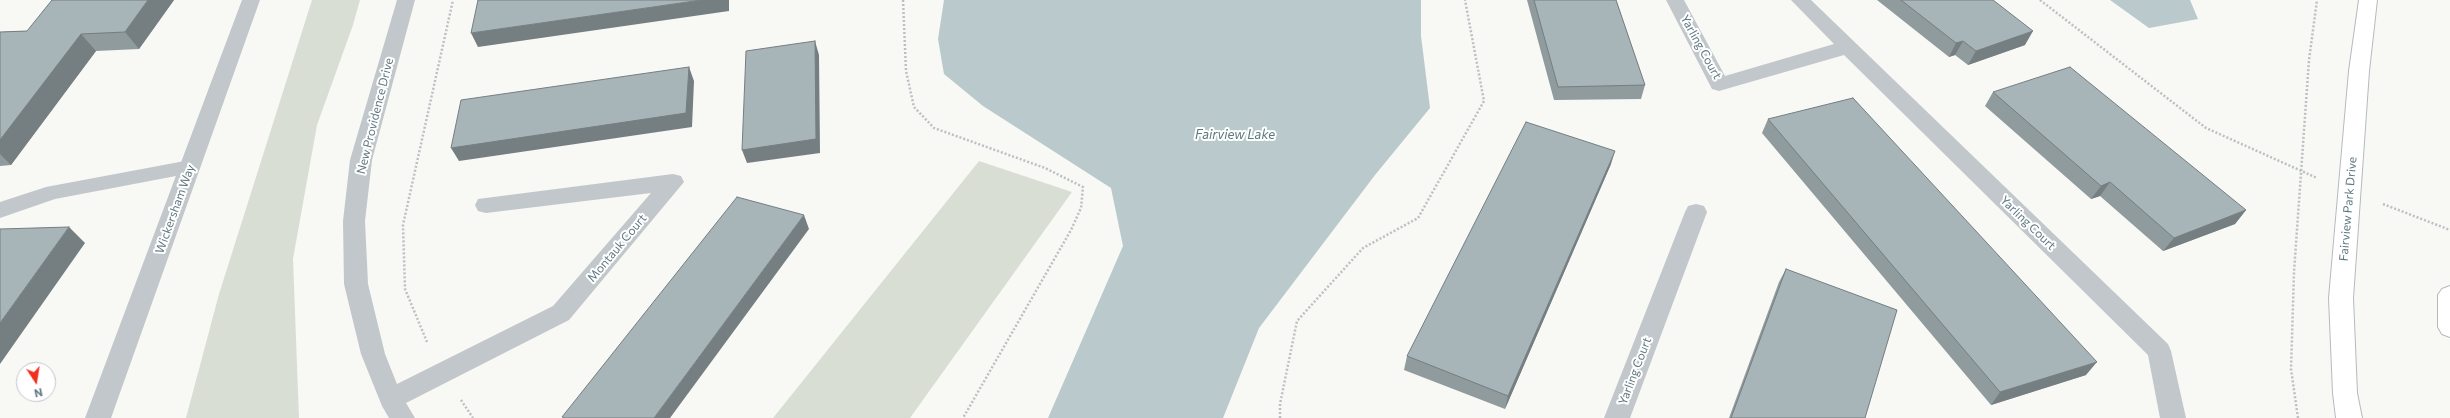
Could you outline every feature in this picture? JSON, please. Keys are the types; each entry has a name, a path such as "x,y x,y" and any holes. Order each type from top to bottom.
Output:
{"main road":[{"name":"Fairview Park Drive","path":"2349,418 2345,393 2341,298 2359,72 2368,0"},
{"path":"2450,295 2450,327"}],"street":[{"name":"Wickersham Way","path":"98,418 251,0"},
{"name":"New Providence Drive","path":"397,409 373,354 356,284 354,221 361,160 406,0"},
{"name":"Yarling Court","path":"1675,0 1718,84 1848,47"},
{"name":"Yarling Court","path":"1800,0 2159,351 2173,418"},
{"name":"Montauk Court","path":"397,409 444,372 561,314 673,182 486,205"},
{"name":"Yarling Court","path":"1617,418 1696,212"}],"lane":[{"path":"0,210 53,192 190,166"}],"path":[{"path":"453,0 403,225 405,289 429,348 473,418"},
{"path":"903,0 906,71 914,107 934,128 1045,168 1082,187 1081,208 1071,230 963,418"},
{"path":"1280,418 1280,404 1298,321 1363,248 1418,218 1484,101 1465,0"},
{"path":"2040,0 2206,128 2303,172 2450,230"},
{"path":"2298,418 2291,369 2294,272 2303,172 2309,60 2318,0"}],"shaded area":[{"path":"312,0 360,0 353,25 317,125 293,259 299,418 186,418 219,294"},
{"path":"979,161 1072,192 910,418 773,418"}],"water":[{"name":"Fairview Lake","path":"944,0 1421,0 1421,36 1430,108 1375,175 1259,328 1223,418 1048,418 1123,246 1111,188 983,106 944,74 938,39"},
{"path":"2110,0 2190,0 2198,19 2149,28"}],"building":[{"path":"52,0 148,0 125,32 81,34 0,140 0,32 27,31"},
{"path":"478,0 702,0 471,33"},
{"path":"1534,0 1616,0 1645,85 1558,87"},
{"path":"1901,0 1993,0 2033,31 1976,51 1963,41 1956,43"},
{"path":"815,41 816,139 742,150 746,51"},
{"path":"689,67 686,113 451,148 461,100"},
{"path":"2070,67 2246,210 2174,238 2110,182 2101,186 1993,92"},
{"path":"1853,98 2097,362 2000,392 1768,119"},
{"path":"1526,122 1615,151 1508,396 1407,356"},
{"path":"737,197 804,215 654,418 562,417"},
{"path":"69,227 0,323 0,229"},
{"path":"1786,269 1897,310 1865,418 1731,418"}]}
